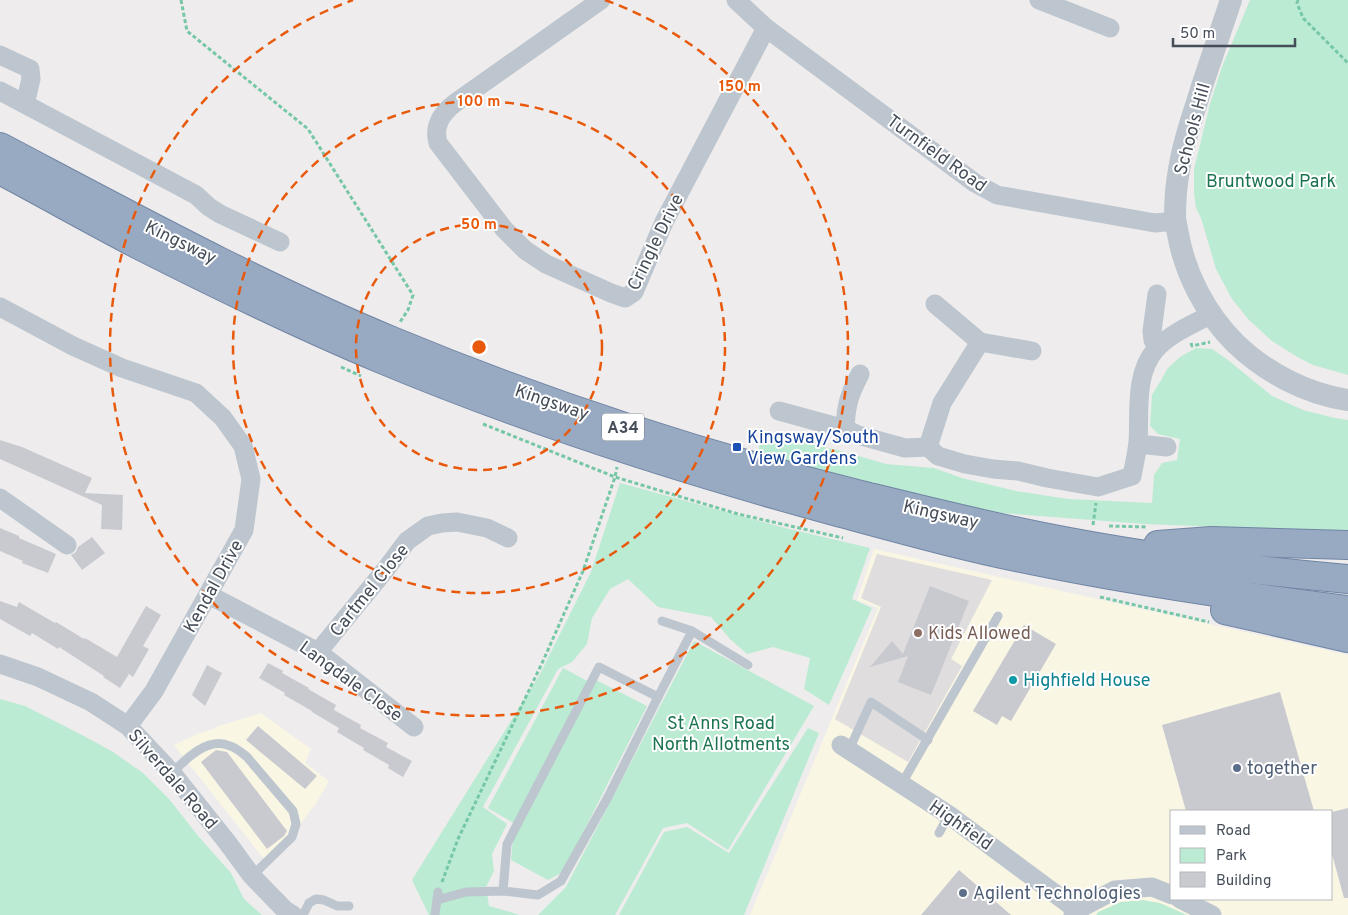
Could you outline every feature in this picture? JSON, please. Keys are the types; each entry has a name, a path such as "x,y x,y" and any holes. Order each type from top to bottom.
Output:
{"highway":[{"name":"Kingsway","path":"0,147 150,227 310,304 390,340 475,374 635,431 824,486 1042,537 1159,584 1348,610"},
{"name":"Kingsway","path":"0,170 138,244 299,323 378,357 466,393 552,424 719,479 948,542 1035,561 1107,562 1348,578"},
{"path":"1107,562 1211,540 1348,545"},
{"path":"1107,562 1147,590 1203,605 1348,638"}],"street":[{"name":"Cringle Drive","path":"601,0 455,103 442,115 436,136 438,143 504,229 525,250 546,264 611,294 625,298 634,292 664,222 766,28"},
{"name":"Turnfield Road","path":"736,0 766,28 975,183 997,195 1155,223 1175,221"},
{"path":"1039,0 1062,4 1110,28"},
{"name":"Schools Hill","path":"1231,0 1188,130 1178,170 1175,221 1187,267 1212,314 1226,333 1244,351 1272,372 1289,381 1312,391 1348,400"},
{"path":"0,55 30,69 31,80 25,104"},
{"path":"0,92 184,188 220,214 280,242"},
{"path":"1157,294 1152,340 1157,348"},
{"path":"935,304 980,342 1032,351"},
{"name":"Kendal Drive","path":"0,307 73,346 122,368 196,393 223,418 243,446 251,479 244,530 154,691 128,726"},
{"path":"779,411 905,448 928,447 938,456 965,464 1018,471 1098,487 1132,476 1138,444 1141,383 1151,356 1170,337 1212,314"},
{"path":"928,447 942,403 980,342"},
{"path":"845,429 846,409 851,390 860,374"},
{"path":"1138,444 1167,447"},
{"path":"0,498 67,546"},
{"name":"Cartmel Close","path":"318,652 407,541 428,526 457,522 487,528 508,538"},
{"name":"Langdale Close","path":"208,595 318,652 414,727"},
{"name":"Silverdale Road","path":"0,664 38,677 91,702 128,726 172,773 252,876 285,910 293,915"},
{"name":"Highfield","path":"845,748 949,815 1075,912"},
{"path":"1075,912 1114,890 1152,887 1170,894"},
{"path":"1182,900 1212,915"}],"lane":[{"path":"901,785 998,616"},
{"path":"662,621 692,631 748,665"},
{"path":"435,915 438,896 503,890 538,895 561,881 608,797 692,631"},
{"path":"503,890 507,844 599,667 658,697"},
{"path":"845,748 871,702 928,740"},
{"path":"172,773 192,754 209,745 220,743 229,745 247,757 293,811 296,824 292,836 252,876"},
{"path":"939,833 949,815"},
{"path":"303,915 309,903 316,899 324,900 337,906 349,906"}],"path":[{"path":"181,0 188,32 308,129 413,295 408,310 390,340"},
{"path":"1298,0 1297,3 1303,18 1348,62"},
{"path":"438,896 458,839 543,661 582,571 615,477"}],"shaded area":[{"path":"874,549 1348,655 1348,915 750,915 878,608 857,600"},
{"name":"Kids Allowed","path":"877,554 992,580 951,659 962,666 908,762 835,719 881,607 861,598"},
{"path":"261,713 311,749 305,763 329,781 317,802 267,863 174,745 199,733"}],"green space":[{"name":"Bruntwood Park","path":"1250,0 1348,0 1348,375 1313,365 1299,358 1272,341 1249,320 1232,299 1216,269 1201,218 1196,208 1194,169 1210,104 1222,67"},
{"path":"1196,348 1212,349 1272,396 1303,410 1348,420 1348,532 1145,524 1001,513 815,473 757,453 764,433 845,452 886,464 934,468 962,478 1016,491 1068,499 1152,503 1154,475 1162,463 1177,460 1180,439 1158,434 1150,426 1152,395 1168,368 1180,357"},
{"path":"620,483 781,527 870,548 852,599 872,608 829,705 804,689 810,658 773,647 747,654 730,639 711,617 658,607 628,579 610,589 592,618 587,644 572,662 558,669 483,807 507,824 492,854 494,871 486,887 489,906 520,915 429,915 412,880 539,676 591,572"},
{"name":"St Anns Road North Allotments","path":"694,641 814,706 728,850 687,823 663,828 615,915 538,915 566,887"},
{"path":"563,668 591,683 517,825 488,808"},
{"name":"St Anns Road North Allotments","path":"596,680 647,706 563,872 548,880 511,860 513,839"},
{"path":"0,699 25,706 84,736 113,752 143,773 169,799 231,873 244,899 262,915 0,915"},
{"path":"808,728 819,733 744,915 619,915 664,832 687,827 729,853"},
{"path":"1143,900 1160,903 1187,915 1096,915 1098,912 1121,902"}],"building":[{"path":"0,440 22,447 92,478 85,493 123,495 122,530 101,529 102,505 0,459"},
{"path":"0,528 56,554 48,573 22,563 23,561 0,551"},
{"path":"92,537 105,553 82,570 71,555 76,552 78,547"},
{"path":"930,586 969,601 931,695 898,682 908,656 870,667 892,641 903,654"},
{"path":"0,601 17,607 19,602 117,657 146,606 161,615 143,646 149,649 133,677 129,674 120,688 59,647 58,649 32,633 30,636 0,619"},
{"name":"Highfield House","path":"1024,625 1056,644 1011,721 1002,716 997,725 973,711"},
{"path":"268,663 336,705 334,710 361,725 360,728 388,743 386,747 412,761 403,777 388,768 389,765 337,732 339,728 259,678"},
{"path":"207,665 222,673 205,706 192,695"},
{"name":"together","path":"1280,692 1314,810 1186,810 1162,725"},
{"path":"258,726 317,776 305,789 246,740"},
{"path":"216,750 227,752 287,831 284,836 267,849 201,762"},
{"path":"1348,808 1348,898 1344,898 1333,858 1333,812"},
{"name":"Agilent Technologies","path":"959,870 1011,915 921,915"}],"place":[{"name":"Kingsway/South View Gardens","path":"737,447"},
{"name":"Kids Allowed","path":"918,633"},
{"name":"Highfield House","path":"1013,680"},
{"name":"together","path":"1237,768"},
{"name":"Agilent Technologies","path":"963,893"}]}
